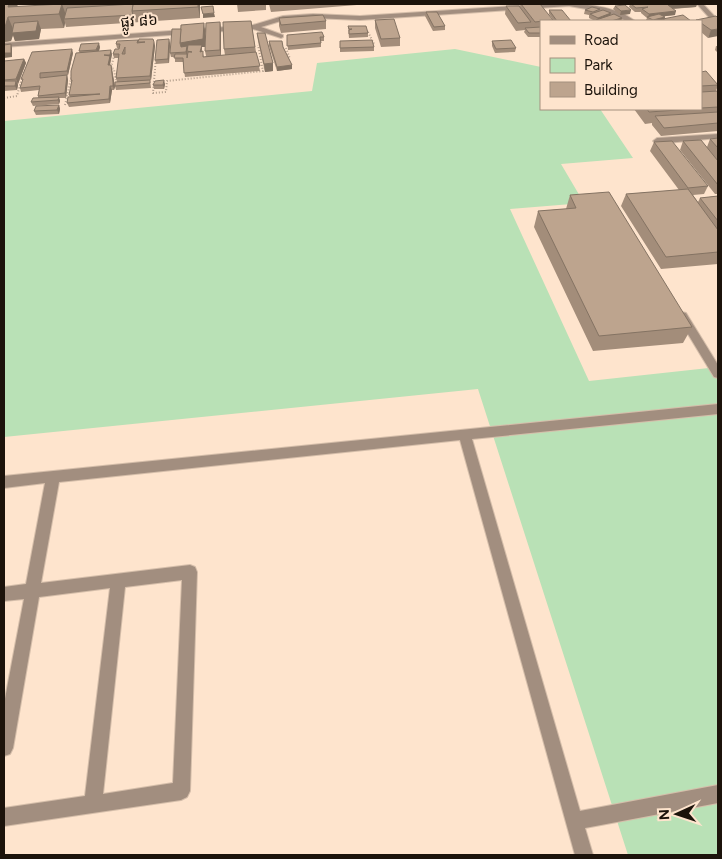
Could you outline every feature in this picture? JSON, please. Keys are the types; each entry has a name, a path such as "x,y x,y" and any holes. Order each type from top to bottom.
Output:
{"street":[{"name":"ផ្លូវ ៨៦","path":"4,45 254,27 283,18 313,16 360,18 569,4 606,10 630,20"},
{"path":"700,4 718,24"},
{"path":"254,27 281,36"},
{"path":"657,141 718,136"},
{"path":"678,308 718,374"},
{"path":"4,482 718,409"},
{"path":"465,435 584,855"},
{"path":"4,748 53,477"},
{"path":"4,594 190,572 181,790 4,817"},
{"path":"93,804 118,581"},
{"path":"574,821 718,794"}],"path":[{"path":"157,34 153,93 166,92 166,81 263,71 254,27"},
{"path":"116,88 114,69 111,68 118,36"},
{"path":"65,105 79,39"},
{"path":"4,98 17,96 22,78"}],"green space":[{"path":"455,49 540,67 540,110 601,110 633,158 561,164 584,203 510,209 589,381 718,367 718,855 628,855 478,389 4,437 4,121 312,91 317,63"}],"building":[{"path":"4,4 9,4 8,7 62,4 59,14 8,17 4,27"},
{"path":"133,4 198,4 198,7 132,11"},
{"path":"133,4 133,15 64,19 67,8"},
{"path":"521,4 540,4 553,20 535,22"},
{"path":"631,4 686,4 668,5 676,11 649,14 642,9 648,7 636,8"},
{"path":"625,5 631,10 621,11 615,6"},
{"path":"213,6 214,13 203,14 201,7"},
{"path":"506,6 519,6 531,22 518,23"},
{"path":"592,7 600,9 593,12 585,10"},
{"path":"549,10 562,10 570,20 556,20"},
{"path":"603,10 611,13 598,18 590,14"},
{"path":"426,12 437,12 445,26 434,27"},
{"path":"614,14 622,18 615,20 596,20"},
{"path":"659,14 665,17 653,20 647,17"},
{"path":"323,15 326,21 281,25 279,18"},
{"path":"683,15 690,20 664,20 663,19"},
{"path":"716,16 718,18 718,29 711,30 702,24 702,20 696,20"},
{"path":"394,19 400,38 381,39 375,20"},
{"path":"38,21 36,31 12,33 14,23"},
{"path":"251,21 255,47 224,49 223,22"},
{"path":"220,22 220,50 205,51 206,23"},
{"path":"204,23 203,39 180,43 181,25"},
{"path":"348,26 366,26 368,33 349,34 349,30 352,29 349,29"},
{"path":"540,27 540,33 529,33 525,28"},
{"path":"172,29 181,29 180,43 181,47 187,46 186,52 170,53"},
{"path":"322,32 324,37 320,37 321,43 287,46 287,35"},
{"path":"257,33 265,33 273,63 264,64"},
{"path":"139,39 153,39 150,76 116,78 119,54 113,54 115,49 119,49 120,44 116,44 117,41 138,40 137,43 145,42 138,42"},
{"path":"169,39 168,59 155,60 157,40"},
{"path":"372,40 374,47 340,48 340,41"},
{"path":"511,40 516,48 496,49 492,41"},
{"path":"269,41 282,41 292,65 277,67"},
{"path":"99,43 96,50 79,51 81,44"},
{"path":"11,44 11,53 4,53 4,45"},
{"path":"188,45 202,45 200,52 203,51 203,57 256,52 260,66 184,73 183,58 174,58 175,54 187,54 187,58 188,52 192,52 187,51"},
{"path":"72,49 67,71 40,73 40,78 67,75 65,93 38,96 40,86 20,88 23,79 21,79 32,52"},
{"path":"111,50 110,55 104,55 110,56 108,65 111,65 113,82 113,86 110,86 109,99 67,103 68,97 100,94 69,95 72,80 71,71 76,53"},
{"path":"24,59 16,79 4,80 4,61"},
{"path":"706,71 718,85 702,86 702,72"},
{"path":"150,80 150,83 115,86 115,82"},
{"path":"164,80 163,85 153,85 155,81"},
{"path":"4,81 16,81 15,86 4,86"},
{"path":"718,91 718,107 702,108 702,92"},
{"path":"59,97 58,100 31,102 33,98"},
{"path":"59,105 57,110 34,111 36,106"},
{"path":"648,110 678,110 649,112"},
{"path":"718,112 718,123 664,128 655,116"},
{"path":"718,138 718,148 710,139"},
{"path":"701,140 718,161 718,185 683,141"},
{"path":"672,141 708,186 688,188 654,142"},
{"path":"688,189 718,230 718,252 666,257 626,194"},
{"path":"609,192 692,327 599,336 538,211 576,208 570,195"},
{"path":"718,196 718,221 700,198"}]}
